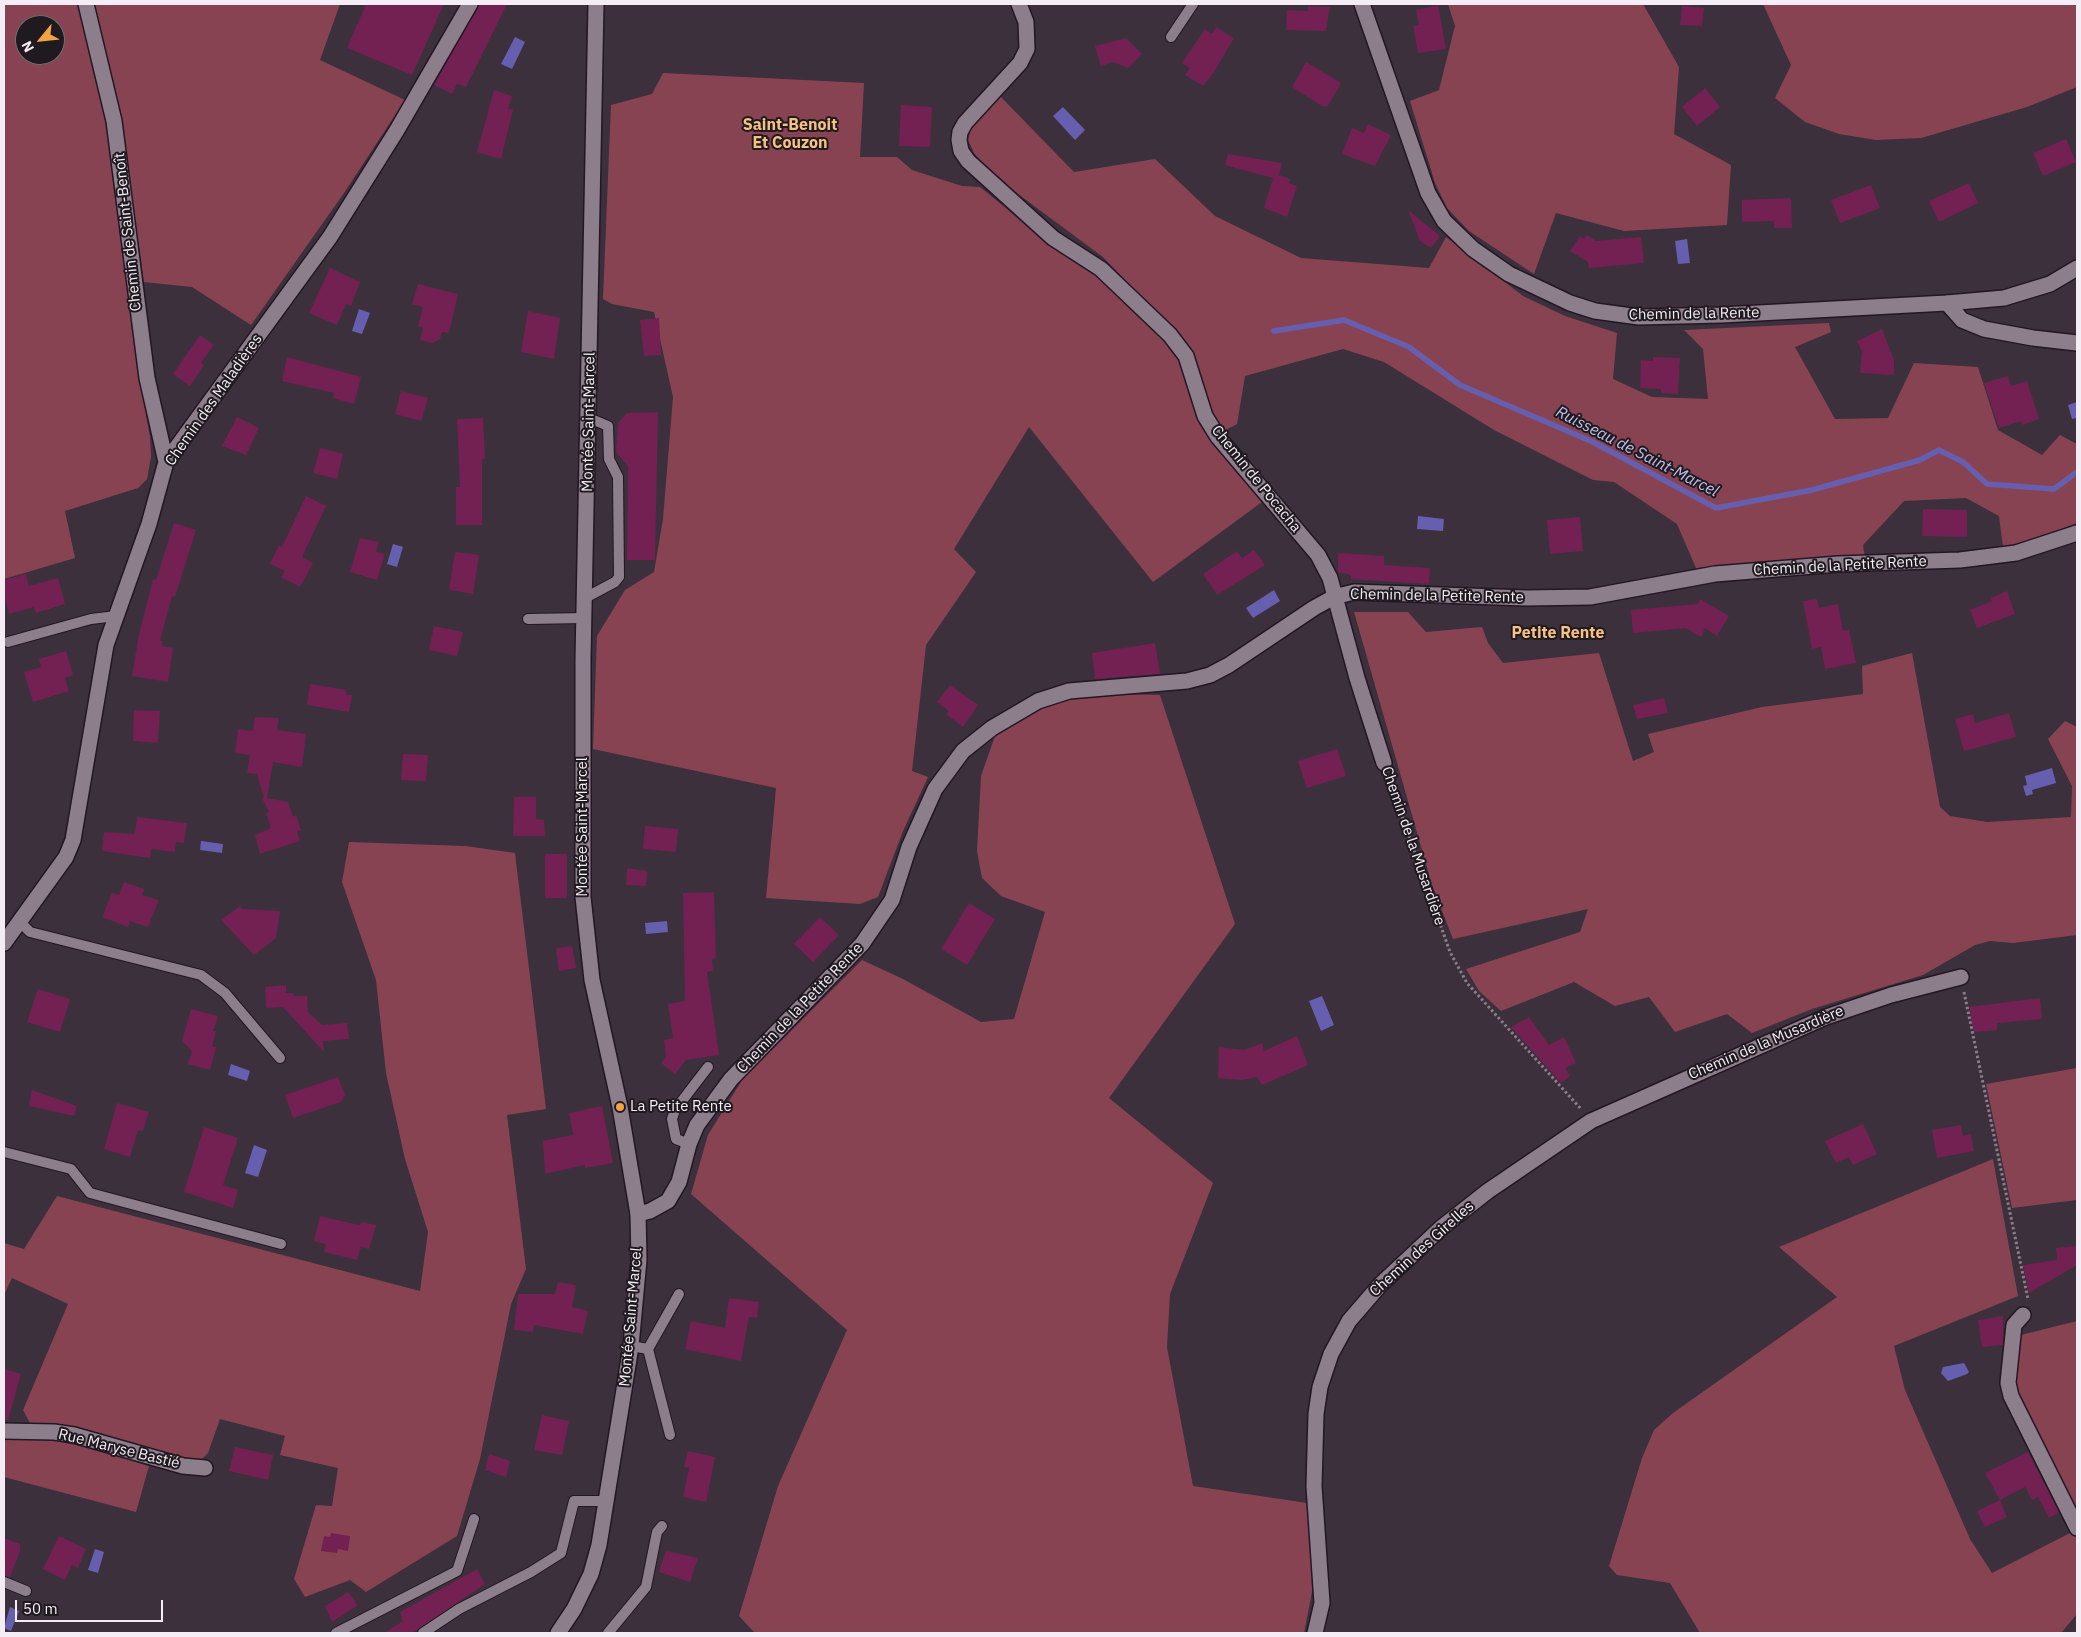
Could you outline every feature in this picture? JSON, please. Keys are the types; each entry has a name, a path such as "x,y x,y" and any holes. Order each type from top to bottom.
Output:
{"street":[{"name":"Chemin de Saint-Benoît","path":"86,4 114,121 146,378 166,462"},
{"name":"Chemin des Maladières","path":"4,944 66,857 73,840 106,645 149,524 166,462 330,237 397,130 470,4"},
{"name":"Montée Saint-Marcel","path":"558,1633 574,1610 591,1574 608,1501 631,1346 639,1260 638,1214 620,1107 592,980 583,906 582,758 596,4"},
{"name":"Chemin de Pocacha","path":"1018,4 1026,22 1027,49 1020,63 965,123 960,132 961,151 968,161 1020,210 1053,238 1101,269 1170,335 1186,356 1194,374 1205,416 1218,437 1318,555 1330,578 1334,596"},
{"name":"Chemin de la Rente","path":"1362,4 1428,193 1436,209 1456,234 1473,249 1510,274 1538,289 1595,311 1639,317 1721,315 1947,303 2004,298 2050,284 2077,268"},
{"path":"1947,303 1962,320 1984,329 2033,338 2077,343"},
{"name":"Chemin de la Petite Rente","path":"638,1214 650,1211 668,1201 679,1182 689,1144 697,1125 731,1079 862,944 892,900 909,847 934,789 963,751 973,742 1038,701 1055,694 1081,689 1187,682 1210,675 1334,596 1354,592 1526,598 1590,597 1715,574 1838,564 1941,561 2016,553 2077,533"},
{"name":"Chemin de la Musardière","path":"1334,596 1384,763"},
{"name":"Chemin de la Musardière","path":"1591,1121 1826,1017 1891,995 1961,976"},
{"name":"Chemin des Girelles","path":"1315,1633 1322,1603 1314,1486 1316,1414 1320,1387 1332,1354 1350,1321 1380,1285 1441,1228 1530,1161 1591,1121"},
{"path":"2023,1315 2014,1325 2008,1383 2011,1396 2077,1528"},
{"name":"Rue Maryse Bastié","path":"4,1430 54,1432 74,1435 183,1466 205,1468"}],"lane":[{"path":"1171,37 1193,4"},
{"path":"585,598 615,582 619,577 618,477 609,460 608,426 589,418"},
{"path":"8,642 91,619 116,616"},
{"path":"528,619 585,618"},
{"path":"20,922 30,932 202,975 225,993 280,1058"},
{"path":"689,1144 676,1139 672,1119 675,1110 708,1067"},
{"path":"4,1152 71,1169 90,1193 281,1244"},
{"path":"670,1435 648,1349 679,1294"},
{"path":"631,1346 648,1349"},
{"path":"423,1633 459,1609 531,1572 561,1553 574,1501 608,1501"},
{"path":"336,1633 457,1571 474,1519"},
{"path":"608,1633 646,1587 657,1532 662,1526"},
{"path":"4,1582 26,1591"}],"path":[{"name":"Chemin de la Musardière","path":"1384,763 1450,952 1467,983 1591,1121"},
{"path":"1961,976 2029,1305 2023,1315"}],"shaded area":[{"path":"4,4 81,4 102,94 115,166 137,365 150,437 151,457 147,479 138,488 65,511 75,558 4,579"},
{"path":"94,4 340,4 320,60 405,100 344,193 251,325 192,287 144,282 126,158"},
{"path":"1448,4 1643,4 1679,67 1674,134 1731,165 1727,225 1624,231 1556,213 1534,274 1469,231 1447,208 1435,183 1410,101 1439,90 1455,26"},
{"path":"1763,4 2077,4 2077,87 2027,107 1921,138 1876,140 1839,134 1805,122 1775,98 1791,65"},
{"path":"515,37 525,42 512,69 501,64"},
{"path":"663,73 864,83 860,157 897,157 912,170 962,186 980,187 1050,244 1082,263 1112,286 1161,336 1177,357 1190,385 1196,417 1211,441 1262,502 1153,582 1029,427 954,549 976,572 926,645 912,771 928,777 903,831 878,897 860,904 766,898 776,788 593,749 597,636 625,590 654,572 663,519 673,397 654,312 612,304 603,299 611,105 652,94"},
{"path":"1000,96 1074,172 1155,159 1215,216 1301,258 1429,268 1446,237 1523,296 1565,316 1617,333 1613,379 1652,397 1708,399 1703,349 1684,330 1829,323 1831,332 1795,347 1835,419 1888,418 1914,363 1978,367 1998,430 2042,455 2060,435 2077,444 2077,523 2032,540 2003,547 1999,516 1966,498 1904,501 1863,545 1865,558 1751,563 1696,568 1677,524 1614,482 1593,480 1494,430 1384,362 1343,349 1245,376 1237,424 1222,432 1209,409 1203,383 1194,359 1182,340 1103,257 991,174 974,153 968,140 971,127"},
{"path":"1063,107 1085,130 1075,140 1053,116"},
{"path":"1687,239 1690,263 1678,264 1675,241"},
{"path":"359,309 370,313 362,334 352,331"},
{"path":"2077,402 2077,418 2072,419 2068,405"},
{"path":"1418,516 1444,519 1443,531 1417,529"},
{"path":"393,544 403,547 397,567 387,564"},
{"path":"1274,590 1280,601 1253,618 1246,608"},
{"path":"1354,612 1408,612 1426,632 1482,627 1488,643 1503,663 1599,653 1633,761 1654,752 1648,734 1762,707 1863,694 1862,666 1912,653 1940,807 1950,816 1987,822 2071,817 2072,786 2048,739 2065,721 2077,727 2077,935 2013,943 1990,941 1975,945 1923,975 1812,1009 1752,1033 1727,1014 1675,1032 1649,997 1615,1006 1574,982 1501,1011 1479,991 1466,969 1580,932 1588,909 1453,939 1432,885"},
{"path":"1097,694 1160,695 1235,924 1109,1098 1213,1183 1170,1294 1167,1347 1193,1486 1307,1503 1313,1544 1314,1582 1304,1633 755,1633 739,1616 778,1486 847,1330 691,1194 708,1135 742,1080 862,960 903,979 981,1022 1014,1019 1045,912 1001,896 982,878 977,851 981,776 995,736 1032,712 1064,700"},
{"path":"2052,768 2056,783 2032,790 2033,794 2026,796 2023,786 2027,785 2025,776"},
{"path":"201,841 223,844 222,853 200,850"},
{"path":"349,842 465,846 515,853 546,1109 507,1115 526,1269 511,1304 480,1459 457,1536 366,1592 350,1580 305,1597 294,1579 316,1505 332,1506 338,1468 280,1455 285,1436 220,1419 208,1453 199,1462 172,1458 65,1425 31,1425 23,1410 68,1304 12,1278 4,1295 4,1243 24,1249 57,1196 420,1291 428,1232 405,1159 386,1073 376,980 342,882"},
{"path":"667,921 668,932 646,934 645,923"},
{"path":"1322,996 1334,1025 1321,1031 1309,1001"},
{"path":"231,1064 250,1071 247,1081 228,1075"},
{"path":"2077,1068 2077,1200 2012,1208 1986,1084"},
{"path":"254,1145 267,1150 258,1177 245,1173"},
{"path":"1993,1159 2018,1296 1894,1346 1905,1390 1970,1539 1992,1573 2074,1531 2077,1539 2077,1614 2061,1633 1700,1633 1670,1583 1617,1575 1609,1566 1642,1458 1654,1430 1673,1413 1837,1297 1779,1247"},
{"path":"2077,1321 2077,1511 2015,1387 2017,1336"},
{"path":"1964,1363 1969,1372 1967,1374 1948,1381 1941,1373 1943,1367"},
{"path":"4,1435 65,1440 149,1466 136,1512 4,1477"},
{"path":"95,1549 104,1552 98,1573 88,1570"},
{"path":"10,1607 19,1611 11,1631 4,1628"}],"building":[{"path":"366,4 444,4 412,75 347,48"},
{"path":"479,4 507,4 466,87 457,84 452,94 434,85"},
{"path":"1438,5 1446,49 1418,53 1413,26 1419,25 1416,10"},
{"path":"1308,6 1330,7 1326,31 1286,30 1287,10 1308,11"},
{"path":"1682,6 1704,8 1702,26 1680,25"},
{"path":"1216,27 1234,38 1214,72 1203,86 1185,75 1190,68 1182,63 1205,29 1212,34"},
{"path":"1126,38 1142,54 1128,68 1113,62 1101,66 1095,46"},
{"path":"1306,62 1341,83 1328,106 1322,106 1292,87"},
{"path":"1705,88 1720,107 1697,126 1682,107"},
{"path":"494,90 512,96 508,109 513,110 501,159 477,152"},
{"path":"901,105 932,107 930,147 899,146"},
{"path":"1368,124 1391,135 1375,166 1342,154 1352,128 1364,133"},
{"path":"2066,139 2076,162 2043,176 2033,153"},
{"path":"1228,154 1282,163 1279,175 1290,179 1289,183 1297,186 1287,217 1264,208 1273,178 1225,165"},
{"path":"1969,183 1978,203 1939,222 1929,201"},
{"path":"1871,185 1880,208 1840,223 1831,200"},
{"path":"1791,198 1792,228 1774,228 1774,221 1742,222 1742,200"},
{"path":"1408,210 1440,236 1431,248 1420,241"},
{"path":"1587,235 1596,241 1641,237 1644,263 1589,268 1588,262 1570,251 1580,236 1584,239"},
{"path":"330,268 360,282 351,306 346,304 337,325 309,313"},
{"path":"418,284 458,294 449,333 442,332 440,339 432,343 420,340 423,328 418,326 423,307 412,304"},
{"path":"528,311 560,318 554,359 521,352"},
{"path":"659,318 661,355 644,356 640,320"},
{"path":"1882,329 1894,360 1894,375 1860,373 1862,351 1857,341"},
{"path":"200,335 214,345 201,363 204,365 190,386 173,374"},
{"path":"287,357 361,377 354,404 333,398 334,393 282,381"},
{"path":"1653,357 1680,358 1678,394 1661,393 1661,389 1640,388 1641,360 1653,361"},
{"path":"2008,376 2011,386 2027,381 2039,419 2022,425 2021,421 1999,428 1984,383"},
{"path":"401,391 428,398 421,421 395,414"},
{"path":"658,412 655,560 627,560 628,466 616,452 618,423 627,413"},
{"path":"237,417 259,428 246,455 222,446"},
{"path":"483,418 485,459 482,459 482,525 456,525 456,487 460,487 457,419"},
{"path":"320,448 343,454 337,479 313,473"},
{"path":"306,496 326,506 302,557 313,563 300,587 281,577 285,571 270,564 279,545 282,547"},
{"path":"1923,509 1967,510 1967,537 1922,536"},
{"path":"1580,517 1583,551 1550,554 1547,520"},
{"path":"174,523 196,530 175,597 172,596 160,641 162,641 162,646 173,648 168,682 132,676 139,634 153,579 156,580"},
{"path":"360,538 379,542 376,552 385,554 377,580 350,572"},
{"path":"1254,550 1265,565 1217,595 1203,574 1237,551 1242,558"},
{"path":"455,552 479,555 473,594 449,590"},
{"path":"1338,553 1384,556 1384,565 1430,568 1429,584 1351,579 1351,575 1338,572"},
{"path":"26,574 29,586 58,578 65,604 36,613 34,607 9,614 4,595 4,580"},
{"path":"2007,591 2015,614 1977,628 1970,610 1992,601 1991,598"},
{"path":"1700,599 1729,616 1717,636 1705,628 1701,637 1686,628 1633,633 1631,610 1698,604"},
{"path":"1817,599 1819,608 1838,604 1843,631 1849,630 1856,663 1825,669 1821,647 1812,649 1803,601"},
{"path":"434,626 463,632 457,656 429,650"},
{"path":"1155,643 1160,674 1095,679 1092,653"},
{"path":"66,651 73,675 65,678 69,691 33,702 24,672 41,667 39,659"},
{"path":"310,684 347,690 346,695 352,695 349,712 307,705"},
{"path":"950,685 978,705 963,727 946,714 949,711 937,702"},
{"path":"1664,698 1668,713 1637,719 1633,705"},
{"path":"134,710 160,711 158,743 133,741"},
{"path":"2009,713 2016,737 1964,751 1955,719 1973,714 1975,723"},
{"path":"255,717 279,718 277,730 306,734 302,767 273,762 267,798 288,802 293,817 296,815 301,830 297,832 300,841 260,854 255,835 271,828 266,813 269,812 262,798 264,798 257,774 247,773 250,755 235,753 238,729 253,731"},
{"path":"1337,749 1346,776 1307,788 1298,761"},
{"path":"403,754 428,755 426,781 401,780"},
{"path":"514,797 536,797 536,819 544,820 545,836 513,836"},
{"path":"137,817 187,823 184,843 176,842 175,852 151,849 150,858 102,851 104,832 135,834"},
{"path":"645,826 678,829 676,852 643,849"},
{"path":"545,854 567,854 567,898 545,898"},
{"path":"627,868 647,871 646,886 626,885"},
{"path":"124,882 144,889 142,895 159,900 148,927 130,921 128,927 102,917 112,893 119,895"},
{"path":"714,892 716,958 712,959 713,971 707,972 719,1055 686,1060 675,1074 661,1063 666,1057 664,1040 673,1038 668,1004 685,1001 683,893"},
{"path":"969,903 995,919 967,965 941,949"},
{"path":"240,906 242,909 280,911 276,938 254,955 221,920"},
{"path":"820,917 839,935 813,962 794,944"},
{"path":"572,946 576,968 559,971 556,948"},
{"path":"286,985 286,993 292,993 294,996 307,996 308,1012 322,1025 347,1023 349,1039 323,1041 324,1052 283,1007 266,1008 265,987"},
{"path":"38,989 70,999 60,1032 27,1022"},
{"path":"2040,998 2042,1019 1997,1023 1997,1030 1974,1032 1969,1007"},
{"path":"191,1009 218,1016 213,1031 216,1031 212,1046 216,1047 210,1070 188,1064 192,1051 182,1041"},
{"path":"1529,1017 1549,1045 1564,1037 1576,1063 1565,1068 1570,1076 1561,1083 1511,1027"},
{"path":"1297,1036 1308,1065 1262,1085 1257,1077 1242,1080 1218,1078 1219,1047 1244,1050 1262,1043 1264,1051"},
{"path":"338,1077 345,1095 341,1102 293,1118 285,1095"},
{"path":"32,1090 77,1106 74,1116 29,1106"},
{"path":"117,1103 149,1112 143,1131 138,1130 130,1157 104,1149"},
{"path":"602,1106 613,1163 585,1168 585,1165 545,1174 543,1141 573,1135 569,1113"},
{"path":"1863,1124 1877,1154 1853,1165 1849,1157 1836,1163 1825,1141"},
{"path":"1961,1125 1963,1136 1971,1134 1974,1151 1937,1158 1932,1130"},
{"path":"204,1127 238,1138 223,1185 238,1190 233,1208 184,1192"},
{"path":"320,1216 359,1225 362,1222 376,1225 369,1249 361,1247 357,1260 324,1252 326,1244 314,1241"},
{"path":"2077,1246 2077,1265 2029,1293 2023,1265 2057,1260 2056,1248"},
{"path":"558,1282 576,1285 572,1307 588,1311 583,1334 534,1325 533,1332 514,1330 518,1294 555,1294"},
{"path":"729,1298 759,1302 757,1318 749,1317 741,1361 685,1349 691,1321 725,1328"},
{"path":"2003,1316 2003,1345 1982,1347 1978,1320"},
{"path":"4,1369 21,1374 8,1420 4,1420"},
{"path":"542,1415 569,1421 562,1455 534,1450"},
{"path":"235,1447 273,1455 268,1480 229,1471"},
{"path":"688,1451 715,1457 706,1502 683,1497 689,1468 684,1467"},
{"path":"2028,1452 2059,1512 2049,1518 2038,1497 2032,1500 2025,1487 2000,1500 1985,1473"},
{"path":"489,1454 510,1461 506,1477 485,1470"},
{"path":"2000,1500 2007,1517 1985,1527 1977,1511"},
{"path":"331,1533 350,1536 348,1551 338,1549 337,1553 321,1551 324,1536 330,1537"},
{"path":"59,1536 86,1549 78,1568 72,1565 65,1580 43,1569"},
{"path":"4,1538 20,1544 20,1551 10,1577 4,1575"},
{"path":"666,1551 698,1558 690,1582 659,1572"},
{"path":"477,1569 485,1584 412,1633 384,1633 403,1621 400,1612"},
{"path":"348,1592 358,1605 332,1622 325,1606"}],"waterway":[{"name":"Ruisseau de Saint-Marcel","path":"1274,331 1344,320 1409,347 1460,385 1593,442 1716,508 1812,490 1920,460 1939,450 1963,462 1987,484 2054,489 2077,472"}],"place":[{"name":"La Petite Rente","path":"620,1107"}],"district":[{"name":"Saint-Benoit Et Couzon","path":"790,134"},
{"name":"Petite Rente","path":"1558,633"}]}
